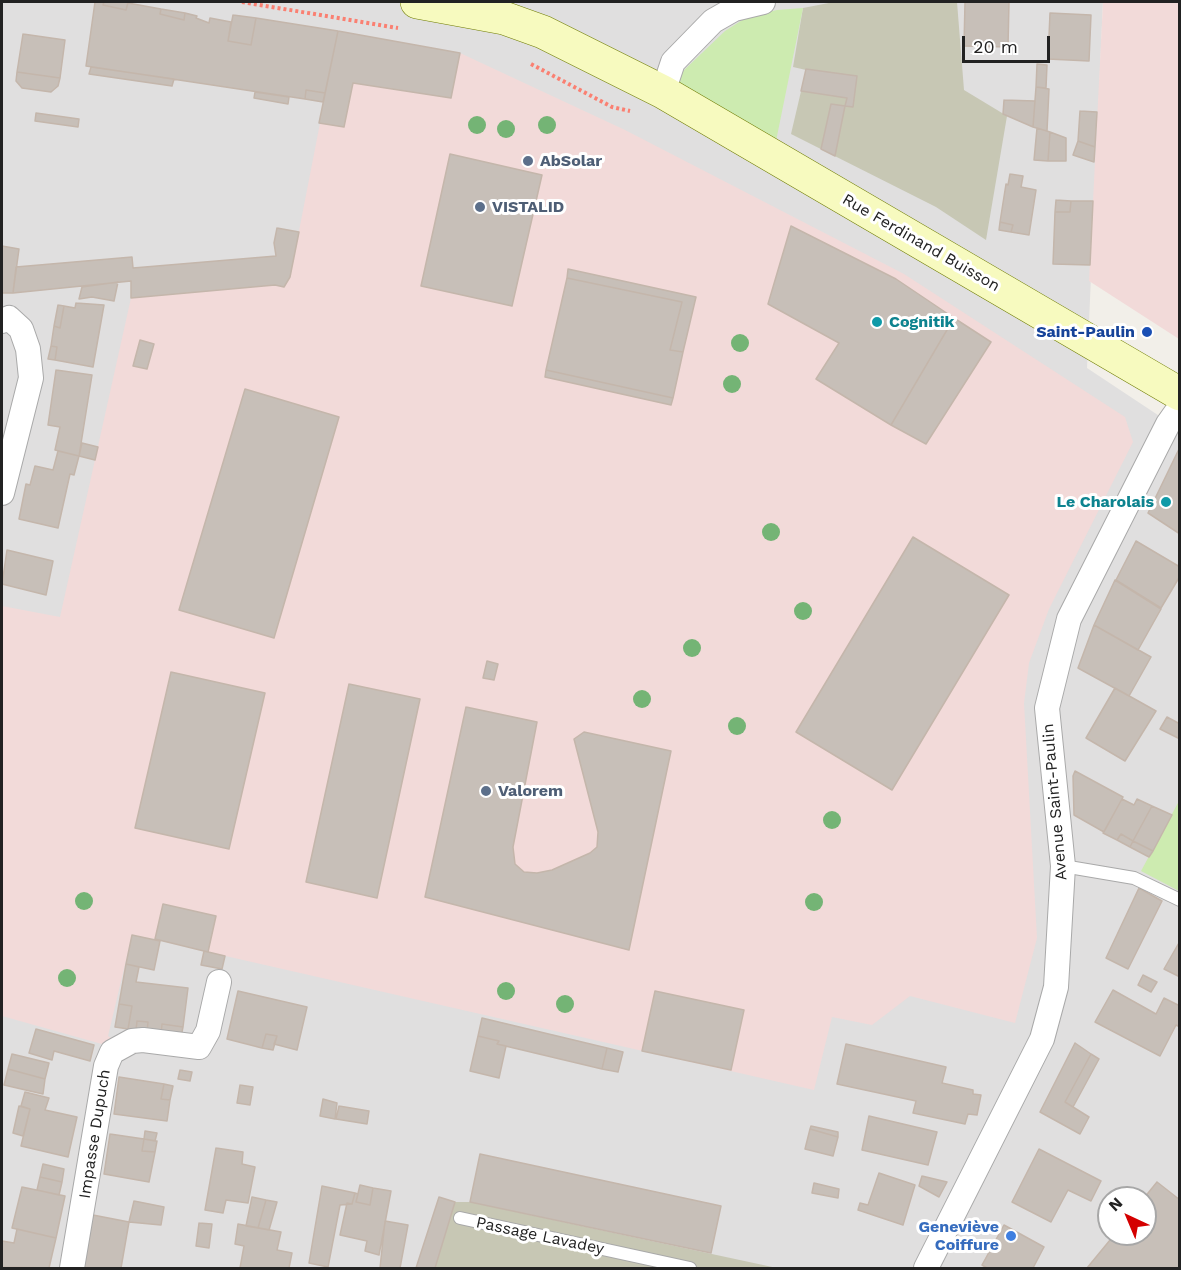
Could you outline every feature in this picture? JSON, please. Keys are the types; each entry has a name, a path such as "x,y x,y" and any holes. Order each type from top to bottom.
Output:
{"street":[{"name":"Rue Ferdinand Buisson","path":"417,2 454,5 504,18 543,32 663,92 1179,394"},
{"path":"663,92 673,62 713,21 734,9 763,2"},
{"path":"2,321 9,318 21,329 28,349 31,378 2,493"},
{"name":"Avenue Saint-Paulin","path":"926,1269 1042,1039 1056,987 1063,866 1047,708 1069,619 1168,424 1179,407"},
{"name":"Impasse Dupuch","path":"72,1269 106,1066 112,1052 132,1041 143,1040 199,1047 208,1031 219,982"}],"lane":[{"path":"1063,866 1134,878 1179,900"},
{"name":"Passage Lavadey","path":"460,1218 690,1269"}],"shaded area":[{"path":"2,2 1103,2 1087,368 1179,429 1179,1268 2,1268"},
{"path":"834,2 957,2 964,90 1007,116 986,240 936,207 791,134 806,70 793,67 803,8"},
{"path":"1103,2 1179,2 1179,339 1089,281"},
{"path":"338,31 460,53 625,130 904,274 1125,417 1133,442 1049,609 1029,663 1024,703 1037,938 1015,1023 910,996 872,1025 832,1017 814,1090 208,952 216,916 163,904 155,939 132,935 108,1036 111,1038 109,1046 2,1016 2,606 60,617 131,298 275,285 284,287 290,277"},
{"path":"455,1202 470,1202 777,1268 435,1268"}],"green space":[{"path":"803,8 774,151 670,90 681,73 725,31 747,17 777,10"},
{"path":"1179,801 1179,891 1141,871"}],"building":[{"path":"95,2 104,2 103,5 126,10 128,3 161,9 160,14 184,20 185,13 197,16 196,18 209,23 210,18 231,22 228,41 251,45 256,18 338,31 325,93 306,90 305,99 86,66"},
{"path":"104,2 128,2 126,10 103,5"},
{"path":"965,2 1009,2 1008,47 964,46"},
{"path":"161,9 185,13 184,20 160,14"},
{"path":"1050,13 1091,15 1089,61 1048,59"},
{"path":"233,15 256,18 251,45 228,41"},
{"path":"338,31 460,53 451,98 353,83 344,127 319,123"},
{"path":"23,34 65,40 60,78 17,72"},
{"path":"1037,64 1047,65 1046,88 1036,87"},
{"path":"91,67 174,79 172,86 89,74"},
{"path":"806,69 857,76 853,107 845,106 847,98 801,91"},
{"path":"17,72 60,78 58,86 51,92 22,88 16,81"},
{"path":"1036,87 1049,89 1047,131 1033,127"},
{"path":"306,90 325,93 323,102 305,99"},
{"path":"255,92 289,97 288,104 254,98"},
{"path":"1004,100 1035,101 1033,127 1003,114"},
{"path":"831,104 845,106 835,156 821,149"},
{"path":"1080,111 1097,112 1095,147 1078,141"},
{"path":"36,113 79,119 78,127 35,121"},
{"path":"1037,128 1050,132 1048,161 1034,160"},
{"path":"1050,132 1066,138 1066,161 1048,161"},
{"path":"1078,141 1095,147 1094,162 1073,155"},
{"path":"450,154 542,175 512,306 421,286"},
{"path":"1010,174 1023,176 1021,187 1036,190 1029,235 1011,232 1013,225 1000,222 1006,184 1008,185"},
{"path":"1056,200 1071,201 1070,212 1055,212"},
{"path":"1071,201 1093,201 1090,265 1053,264 1055,212 1070,212"},
{"path":"1000,222 1013,225 1011,232 999,230"},
{"name":"Cognitik","path":"791,226 896,279 954,318 891,425 816,379 839,343 768,304"},
{"path":"277,228 299,232 290,277 284,287 275,285 131,298 131,281 13,293 16,267 132,257 133,268 276,256 274,243"},
{"path":"2,246 19,249 13,293 2,293"},
{"path":"568,269 696,297 683,352 670,350 682,302 567,278"},
{"path":"567,278 682,302 670,350 683,352 673,398 546,370"},
{"path":"118,282 114,301 92,297 79,299 82,287"},
{"path":"76,303 104,305 93,367 55,360 57,347 51,346 54,326 60,328 64,306 75,308"},
{"path":"58,305 64,306 60,328 54,326"},
{"path":"954,318 991,342 926,444 891,425"},
{"path":"140,340 154,344 147,369 133,366"},
{"path":"51,346 57,347 55,360 48,359"},
{"path":"56,370 92,375 79,456 55,450 60,427 48,425"},
{"path":"546,370 673,398 671,405 545,377"},
{"path":"245,389 339,417 274,638 179,610"},
{"path":"82,443 98,447 95,460 79,456"},
{"name":"Le Charolais","path":"1180,449 1180,534 1148,513"},
{"path":"58,451 79,456 74,475 70,474 58,528 19,519 26,484 30,485 35,466 53,470"},
{"path":"913,537 1009,595 892,790 796,732"},
{"path":"1136,541 1180,567 1180,576 1161,608 1116,580"},
{"path":"7,550 53,561 46,595 2,584"},
{"path":"1115,580 1161,609 1138,650 1094,625"},
{"path":"1094,625 1151,657 1129,696 1078,668"},
{"path":"487,661 498,664 494,680 483,678"},
{"path":"171,672 265,693 229,849 135,828"},
{"path":"349,684 420,699 377,898 306,882"},
{"path":"1115,688 1156,711 1125,761 1086,738"},
{"name":"Valorem","path":"466,707 537,722 513,847 515,864 524,872 537,873 552,870 590,853 597,847 598,832 574,739 584,732 671,751 629,950 425,897"},
{"path":"1167,717 1180,724 1180,739 1160,729"},
{"path":"1075,771 1123,797 1104,832 1074,815 1073,776"},
{"path":"1122,799 1134,805 1137,799 1152,806 1133,841 1121,834 1117,840 1103,833"},
{"path":"1152,806 1172,815 1153,851 1133,841"},
{"path":"1121,834 1133,841 1130,847 1117,840"},
{"path":"1133,841 1153,851 1149,857 1130,847"},
{"path":"1139,888 1162,901 1128,969 1106,958"},
{"path":"163,904 216,916 208,952 155,939"},
{"path":"132,935 160,941 154,970 126,964"},
{"path":"1180,941 1180,977 1164,969"},
{"path":"204,951 225,956 222,969 201,965"},
{"path":"126,964 139,967 136,982 188,988 183,1027 162,1024 161,1034 147,1032 148,1022 137,1021 136,1030 128,1029 132,1006 119,1004"},
{"path":"1143,975 1157,982 1151,992 1138,985"},
{"path":"1113,990 1156,1014 1164,998 1180,1006 1180,1027 1176,1025 1160,1056 1095,1022"},
{"path":"238,991 307,1007 297,1050 274,1044 277,1036 266,1034 262,1048 227,1039"},
{"path":"655,991 744,1010 731,1070 642,1051"},
{"path":"119,1004 132,1006 128,1029 115,1027"},
{"path":"482,1018 607,1048 602,1069 497,1044 499,1041 478,1036"},
{"path":"137,1021 148,1022 147,1032 136,1030"},
{"path":"162,1024 183,1027 181,1037 161,1034"},
{"path":"36,1029 94,1045 90,1061 54,1051 52,1060 29,1053"},
{"path":"266,1034 277,1036 273,1050 262,1048"},
{"path":"478,1036 499,1041 497,1044 506,1046 499,1078 470,1071"},
{"path":"1075,1043 1091,1054 1065,1102 1089,1117 1080,1134 1040,1112"},
{"path":"846,1044 946,1067 942,1083 973,1090 973,1094 981,1095 977,1115 968,1114 965,1124 913,1113 916,1101 837,1084"},
{"path":"607,1048 623,1052 618,1072 602,1069"},
{"path":"12,1054 49,1063 45,1079 8,1069"},
{"path":"1091,1054 1099,1059 1073,1107 1065,1102"},
{"path":"8,1069 45,1079 43,1094 4,1085"},
{"path":"180,1070 192,1072 190,1081 178,1079"},
{"path":"119,1077 164,1084 161,1099 170,1100 167,1121 114,1114"},
{"path":"164,1084 173,1086 170,1100 161,1099"},
{"path":"240,1085 253,1087 250,1105 237,1103"},
{"path":"25,1092 49,1098 45,1110 77,1117 68,1157 21,1146 30,1109 21,1106"},
{"path":"323,1099 337,1103 335,1119 320,1116"},
{"path":"19,1106 30,1109 23,1136 13,1133"},
{"path":"339,1106 369,1111 367,1124 336,1119"},
{"path":"869,1116 937,1132 928,1165 862,1150"},
{"path":"811,1126 838,1132 838,1137 810,1129"},
{"path":"810,1129 838,1137 833,1156 805,1149"},
{"path":"145,1131 157,1133 155,1141 144,1139"},
{"path":"110,1134 144,1139 142,1151 155,1152 149,1182 104,1174"},
{"path":"144,1139 157,1141 155,1152 142,1151"},
{"path":"216,1148 243,1152 242,1164 255,1167 248,1203 226,1200 223,1213 205,1210"},
{"path":"1039,1149 1101,1181 1091,1201 1068,1190 1051,1222 1012,1202"},
{"path":"480,1154 721,1206 711,1253 470,1202"},
{"path":"43,1164 64,1169 62,1182 40,1177"},
{"path":"879,1173 915,1185 903,1225 858,1210 860,1203 868,1205"},
{"path":"922,1176 947,1182 939,1197 919,1186"},
{"path":"40,1177 62,1182 59,1195 37,1190"},
{"path":"1157,1182 1180,1200 1180,1268 1087,1268 1105,1246 1157,1246 1157,1186 1154,1186"},
{"path":"814,1183 839,1189 838,1198 812,1193"},
{"path":"360,1185 373,1188 370,1205 356,1202"},
{"path":"322,1186 355,1193 352,1204 340,1205 328,1267 309,1263"},
{"path":"22,1187 65,1196 56,1238 12,1228"},
{"path":"373,1188 391,1191 379,1255 365,1251 367,1241 340,1235 347,1203 352,1204 355,1193 358,1194 356,1202 370,1205"},
{"path":"252,1197 266,1200 258,1228 246,1226"},
{"path":"439,1197 455,1202 435,1268 416,1268"},
{"path":"266,1200 277,1202 269,1230 258,1228"},
{"path":"134,1201 164,1207 161,1225 129,1222"},
{"path":"93,1215 129,1222 121,1268 84,1268"},
{"path":"385,1221 408,1225 400,1268 380,1268"},
{"path":"199,1223 212,1224 209,1248 196,1246"},
{"path":"238,1224 281,1232 277,1250 292,1253 289,1268 240,1268 244,1246 235,1244"},
{"name":"Geneviève Coiffure","path":"1004,1225 1044,1247 1033,1268 987,1268 982,1265"},
{"path":"17,1229 56,1238 49,1268 2,1267 2,1241 14,1243"}],"place":[{"name":"AbSolar","path":"528,161"},
{"name":"VISTALID","path":"480,207"},
{"name":"Cognitik","path":"877,322"},
{"name":"Saint-Paulin","path":"1147,332"},
{"name":"Le Charolais","path":"1166,502"},
{"name":"Valorem","path":"486,791"},
{"name":"Geneviève Coiffure","path":"1011,1236"}]}
